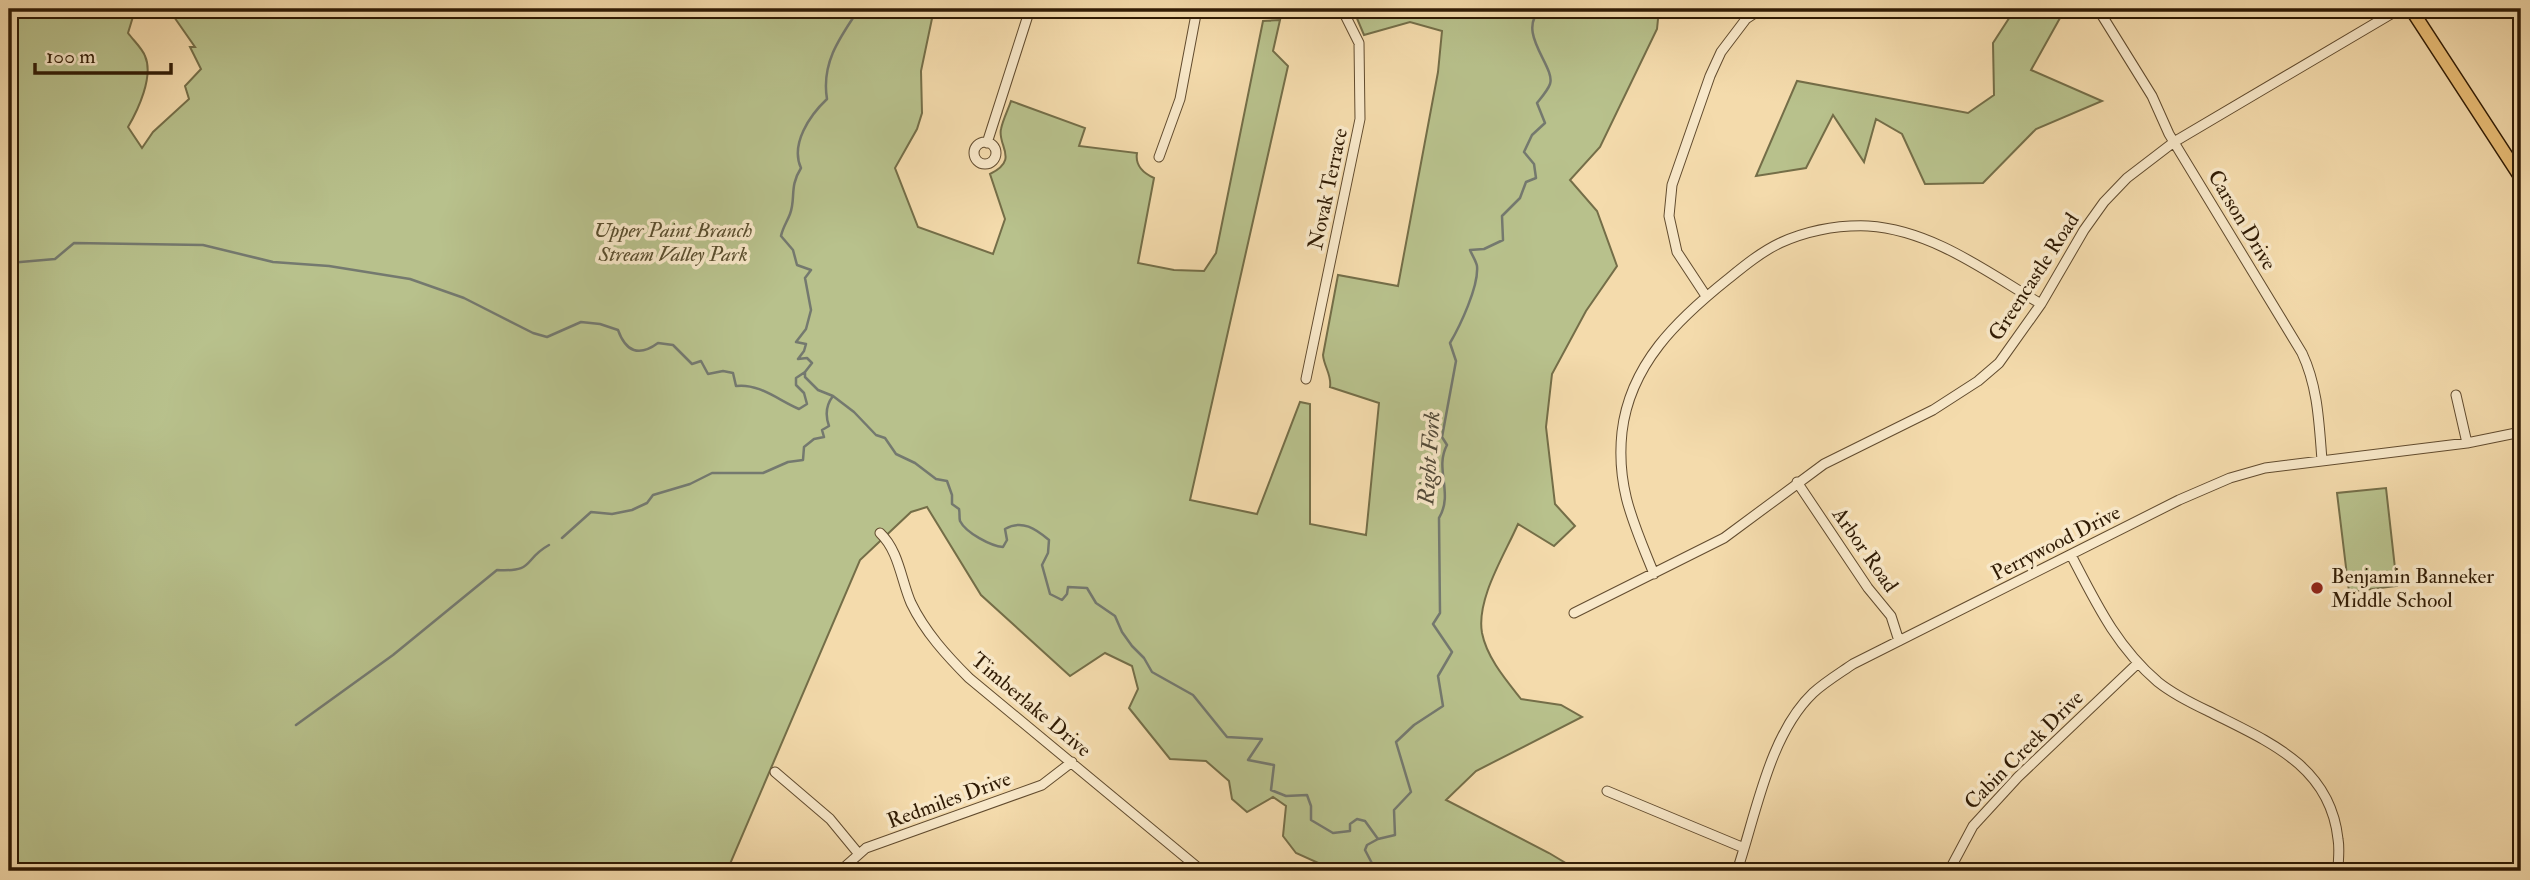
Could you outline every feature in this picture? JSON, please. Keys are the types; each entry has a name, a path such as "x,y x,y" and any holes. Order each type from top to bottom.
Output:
{"main road":[{"path":"2411,9 2521,178"}],"street":[{"path":"987,143 1030,9"},
{"path":"1159,157 1180,99 1197,9"},
{"name":"Novak Terrace","path":"1306,379 1360,118 1359,43 1342,9"},
{"path":"1706,296 1677,252 1669,216 1672,185 1721,52 1746,19 1761,9"},
{"name":"Carson Drive","path":"2098,9 2152,96 2175,142 2311,371 2322,460"},
{"name":"Greencastle Road","path":"1574,613 1724,538 1824,464 1933,410 1978,381 1999,363 2041,304 2084,230 2104,202 2127,178 2175,142 2396,11 2404,9"},
{"path":"1654,575 1626,506 1621,467 1622,431 1628,405 1640,374 1680,319 1749,262 1778,244 1803,234 1866,226 1893,229 1926,239 2041,304"},
{"path":"2455,394 2467,443"},
{"name":"Perrywood Drive","path":"1737,871 1777,748 1798,710 1814,692 1853,664 2179,500 2230,478 2265,468 2467,443 2521,432"},
{"name":"Arbor Road","path":"1797,482 1868,588 1891,616 1899,641"},
{"name":"Timberlake Drive","path":"880,533 890,542 912,604 933,640 969,678 1202,871"},
{"path":"2071,555 2107,624 2123,647 2160,683 2180,697 2270,742 2304,766 2320,787 2333,816 2339,839 2338,871"},
{"name":"Cabin Creek Drive","path":"1949,871 1973,826 2018,777 2138,663"},
{"name":"Redmiles Drive","path":"840,871 866,848 1042,785 1072,762"},
{"path":"775,772 830,819 858,853"},
{"path":"1607,791 1744,848"}],"green space":[{"name":"Upper Paint Branch Stream Valley Park","path":"25,9 135,10 128,33 144,53 148,73 140,102 128,127 142,148 153,132 189,99 185,86 201,69 190,47 195,47 172,14 172,9 934,9 921,71 922,113 917,129 895,168 918,227 993,254 1005,219 990,174 1004,163 1006,158 1001,129 1011,101 1085,128 1079,146 1137,153 1141,168 1154,178 1138,263 1174,270 1204,271 1216,253 1263,21 1280,20 1273,51 1288,66 1190,500 1257,514 1300,402 1310,404 1310,524 1366,535 1379,403 1330,387 1323,355 1338,275 1398,286 1438,72 1442,31 1410,22 1364,35 1353,9 1659,9 1657,29 1600,147 1570,180 1597,211 1617,266 1586,311 1552,374 1546,427 1555,504 1575,526 1554,546 1518,524 1487,591 1481,620 1488,651 1521,699 1561,705 1582,717 1476,771 1446,800 1579,871 1336,871 1296,853 1283,836 1286,806 1273,797 1247,812 1232,799 1229,781 1206,761 1170,759 1129,708 1138,689 1132,666 1105,653 1070,676 981,595 927,507 911,512 860,560 727,871 9,871 9,22"},
{"path":"2015,9 2054,9 2060,18 2031,70 2102,101 2036,129 1983,183 1925,184 1902,134 1876,119 1864,162 1833,115 1806,168 1756,176 1797,81 1968,113 1994,95 1993,43"},
{"path":"2386,488 2397,586 2349,592 2337,493"}],"waterway":[{"path":"859,9 839,40 829,62 827,99 808,122 800,140 798,159 801,168 795,181 790,214 781,236 793,250 797,265 811,270 805,278 811,310 806,329 796,342 806,344 798,359 807,358 812,363 805,372 805,377 818,390 833,396 854,412 876,435 885,438 896,454 915,463 936,479 947,481 952,504 959,509 960,521 973,534 1003,547 1007,540 1005,529 1023,525 1049,540 1048,553 1042,565 1050,594 1062,600 1068,587 1087,588 1096,603 1115,616 1122,632 1152,672 1193,695 1227,737 1262,739 1248,760 1274,765 1271,790 1286,796 1307,795 1311,806 1311,820 1333,833 1350,831 1350,824 1357,819 1365,821 1378,839"},
{"name":"Right Fork","path":"1376,871 1365,850 1367,845 1395,835 1394,810 1411,792 1396,742 1414,725 1443,706 1438,676 1452,652 1433,624 1440,613 1439,518 1445,499 1442,463 1447,445 1442,437 1456,361 1450,343 1475,284 1477,266 1470,250 1484,249 1503,240 1502,216 1520,198 1526,182 1536,178 1534,164 1524,152 1532,135 1545,123 1537,103 1550,84 1550,77 1532,28 1534,18 1541,9"},
{"path":"9,263 55,259 74,243 203,245 273,262 329,266 410,279 464,298 533,333 547,337 581,322 600,324 618,330 625,343 634,350 645,350 658,343 673,345 692,364 701,361 708,374 723,371 733,373 736,386 753,387 799,409 807,404 804,393 796,385 796,378 805,372"},
{"path":"562,538 591,512 612,514 632,510 647,503 653,495 690,484 712,473 763,473 788,462 803,460 804,447 814,439 824,437 822,430 829,426 827,410 833,396"},
{"path":"296,725 393,655 497,570 523,567 549,545"}],"place":[{"name":"Benjamin Banneker Middle School","path":"2317,588"}]}
